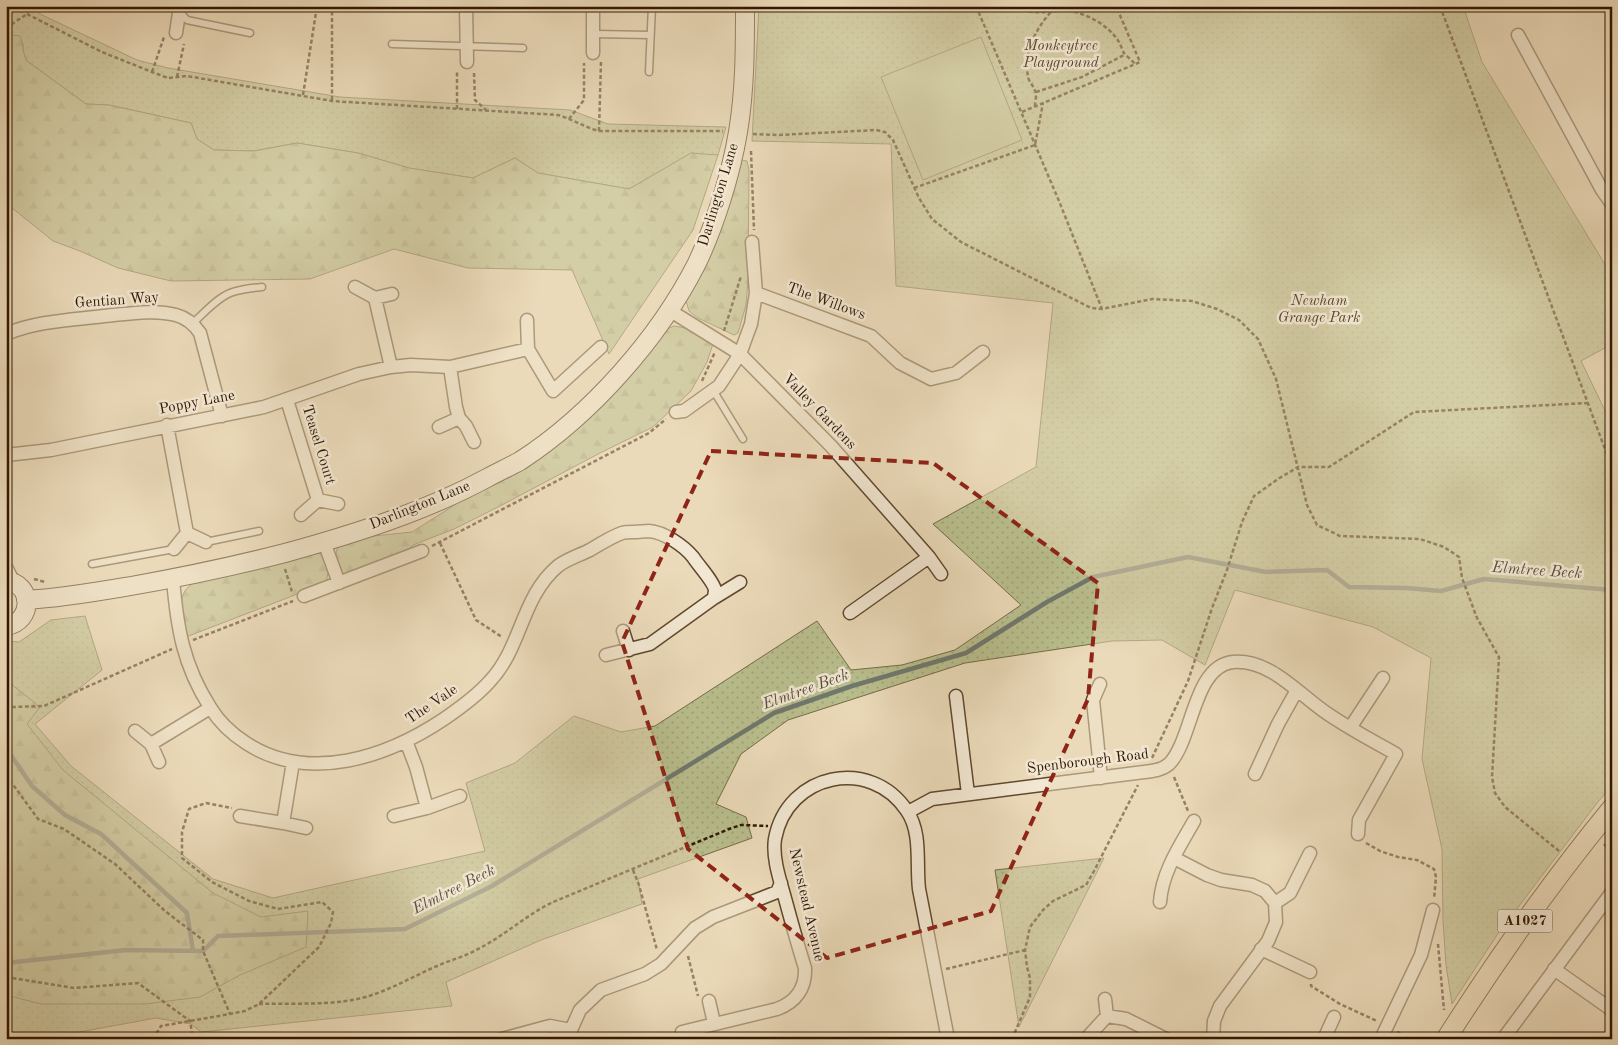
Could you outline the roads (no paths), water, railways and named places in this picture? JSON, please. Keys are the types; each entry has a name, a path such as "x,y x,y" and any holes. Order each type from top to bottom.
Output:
{"main road":[{"name":"A1027","path":"1446,1039 1499,957 1569,861 1612,808"}],"street":[{"path":"466,6 467,62"},
{"path":"593,6 593,53"},
{"name":"Darlington Lane","path":"26,600 60,598 173,578 255,561 324,542 452,496 519,461 569,424 607,388 639,351 669,310 697,262 714,220 731,163 744,133 745,6"},
{"path":"176,8 176,33"},
{"path":"1518,35 1602,190 1612,204"},
{"path":"676,412 684,411 718,386 740,354 750,324 756,293 752,242"},
{"path":"355,287 375,298 392,294"},
{"name":"The Willows","path":"756,293 871,336 900,363 931,379 956,373 984,352"},
{"path":"375,298 391,367"},
{"name":"Valley Gardens","path":"669,310 740,354 831,446 941,574"},
{"name":"Gentian Way","path":"6,334 19,328 52,322 159,312 178,315 193,323"},
{"path":"527,320 528,350 553,390 601,347"},
{"path":"193,323 200,333 222,416"},
{"name":"Poppy Lane","path":"6,455 51,450 222,416 287,400 359,374 391,367 411,365 450,367 528,350"},
{"path":"450,367 456,407 474,442"},
{"name":"Teasel Court","path":"287,400 318,500"},
{"path":"439,427 460,418"},
{"path":"167,426 187,533 174,549"},
{"name":"Teasel Court","path":"318,500 338,504"},
{"name":"Teasel Court","path":"301,515 318,500"},
{"name":"The Vale","path":"173,578 176,618 182,644 189,667 210,708 238,738 257,750 293,762 337,763 357,759 382,752 431,727 472,698 491,681 504,664 514,645 534,595 546,578 559,565 623,533 651,531 674,540 690,554 704,573 715,589 714,598"},
{"path":"187,533 206,542"},
{"path":"324,542 339,583"},
{"path":"304,596 422,551"},
{"path":"850,613 929,558"},
{"path":"6,567 10,582 21,588 25,594 27,609 23,616 13,625 6,626"},
{"path":"606,655 650,644 714,598 740,582"},
{"path":"623,632 629,650"},
{"name":"Spenborough Road","path":"908,812 932,799 1100,778 1162,768 1169,764 1177,752 1205,681 1215,670 1232,662 1250,664 1275,673 1326,713 1396,754 1359,820 1358,834"},
{"path":"1350,728 1383,678"},
{"path":"1100,684 1093,700 1100,778"},
{"path":"1255,774 1278,724 1297,690"},
{"path":"956,696 968,794"},
{"path":"151,744 210,708"},
{"path":"135,731 151,744 159,762"},
{"path":"406,741 416,767 427,808"},
{"path":"283,823 293,762"},
{"name":"Newstead Avenue","path":"682,1032 787,1005 802,988 805,978 804,968 781,883 775,854 775,840 778,828 795,799 811,786 831,779 850,778 868,780 882,786 898,798 915,826 919,889 948,1039"},
{"path":"394,816 427,808 460,796"},
{"path":"240,816 306,828"},
{"path":"1160,902 1165,876 1194,821"},
{"path":"1275,903 1290,893 1310,853"},
{"path":"1174,858 1214,878 1252,884 1265,891 1275,903 1276,922 1268,941 1220,1006 1214,1021 1213,1039"},
{"path":"502,1039 550,1026 571,1034 580,1010 601,990 644,974 661,964 695,928 713,917 777,892 781,883"},
{"path":"1503,1039 1612,892"},
{"path":"1381,1039 1421,955 1433,910"},
{"path":"1261,949 1310,972"},
{"path":"1554,969 1612,1010"},
{"path":"1086,1039 1107,1016 1105,999"},
{"path":"709,1001 714,1023"},
{"path":"1107,1016 1126,1019 1166,1039"},
{"path":"1324,1039 1334,1017"}],"lane":[{"path":"649,72 652,6"},
{"path":"176,8 187,20 250,33"},
{"path":"594,34 650,35"},
{"path":"392,44 523,48"},
{"path":"193,323 230,293 242,289 262,287"},
{"path":"713,390 743,439"},
{"path":"206,542 259,531"},
{"path":"92,564 174,549"}],"waterway":[{"name":"Elmtree Beck","path":"6,963 126,950 203,951 218,936 405,929 492,886 774,713 852,686 966,653 1047,602 1093,577 1188,557 1266,572 1327,570 1349,587 1407,588 1441,591 1484,579 1612,590"},
{"path":"6,748 32,786 65,815 101,834 187,913 193,951"}],"park label":[{"name":"Monkeytree Playground","path":"1061,54"},
{"name":"Newham Grange Park","path":"1319,310"}]}
